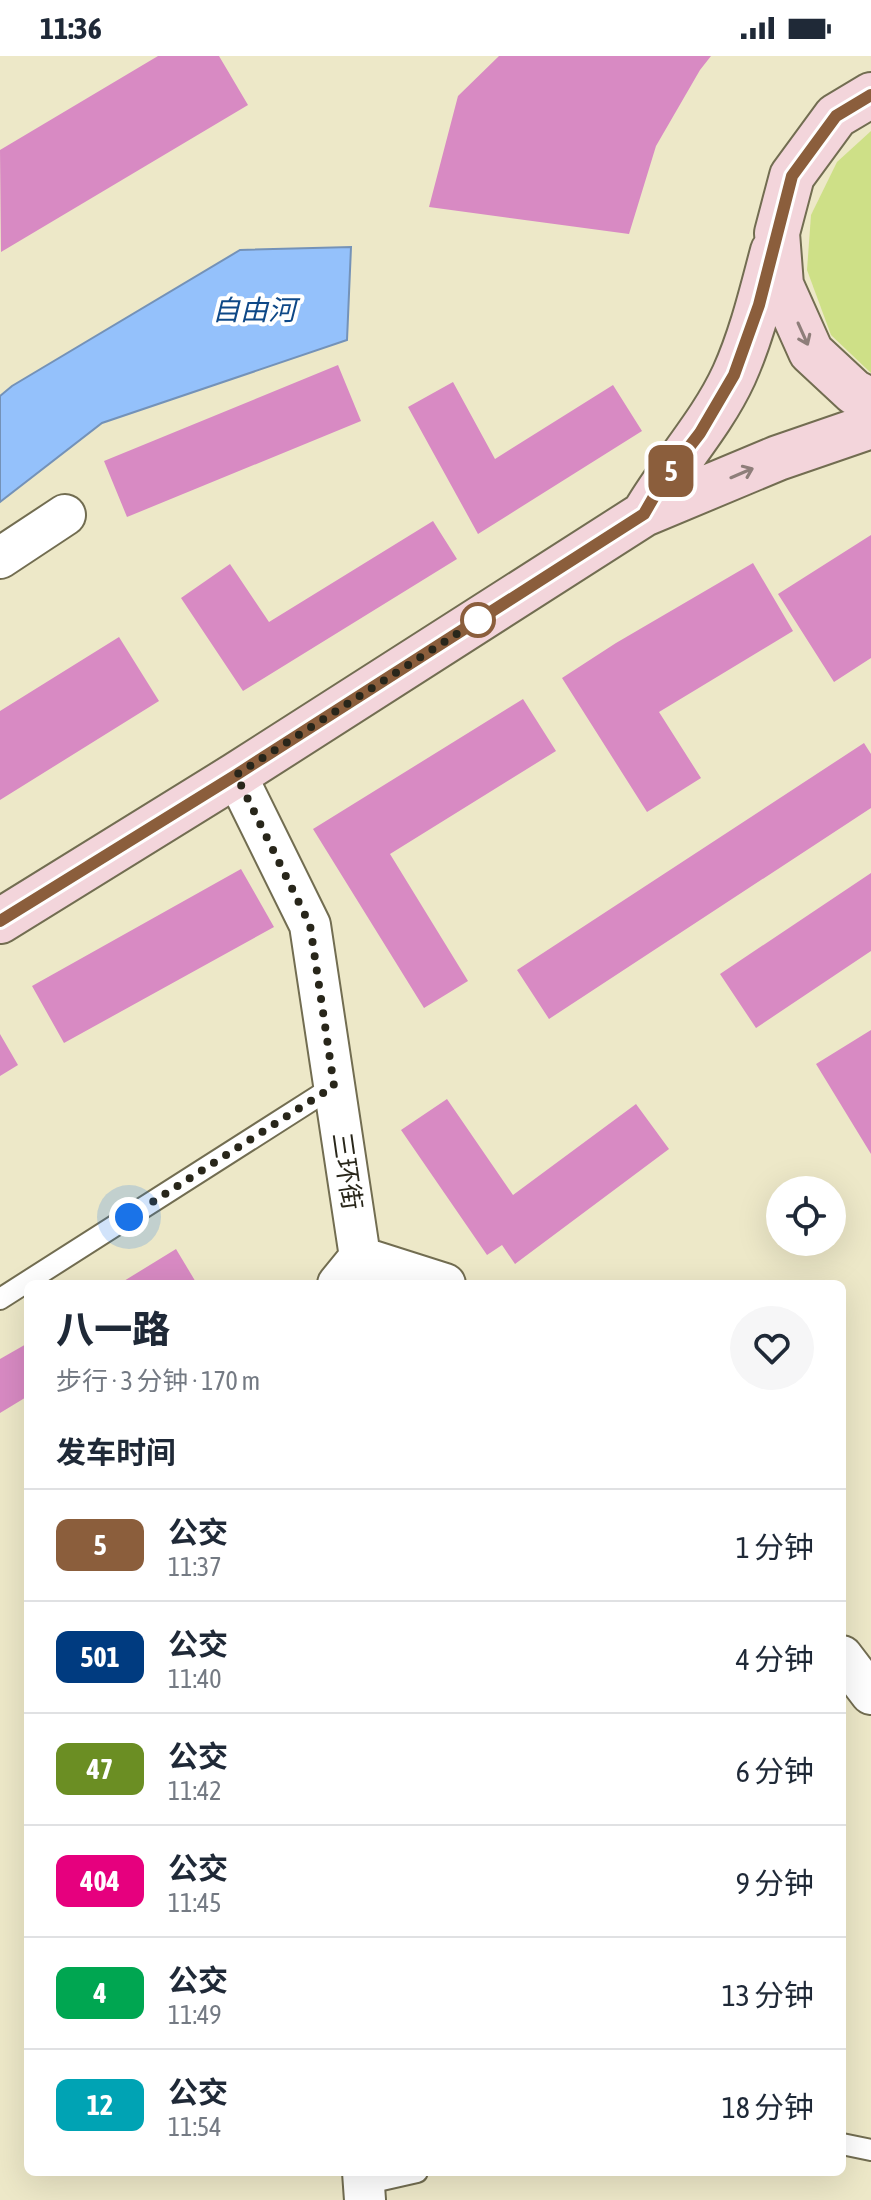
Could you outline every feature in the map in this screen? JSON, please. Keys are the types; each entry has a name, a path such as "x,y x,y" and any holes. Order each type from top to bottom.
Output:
{"main road":[{"path":"644,514 663,481 700,433 734,375 759,305 792,176 836,116 871,95"},
{"path":"777,233 781,285 811,352 854,392 871,401"},
{"path":"0,921 236,775 644,514 778,458 871,426"}],"street":[{"path":"0,558 65,515"},
{"name":"三环街","path":"236,775 310,925 334,1086 349,1270 418,1280"},
{"path":"846,1661 871,1694"}],"lane":[{"path":"30,1280 334,1086"},
{"path":"0,1299 24,1284"},
{"path":"846,2145 871,2150"},
{"path":"364,2185 401,2176"}],"green space":[{"path":"871,131 871,373 831,335 807,270 811,215 837,162"}],"water":[{"name":"自由河","path":"351,247 347,340 102,423 0,502 0,396 12,386 240,250"}],"building":[{"path":"158,56 219,56 248,105 1,252 0,150"},
{"path":"499,56 711,56 656,146 629,234 429,207 458,96"},
{"path":"338,365 361,421 127,517 104,461"},
{"path":"453,382 495,459 613,385 642,431 478,534 408,407"},
{"path":"433,521 457,559 243,691 181,598 230,564 269,622"},
{"path":"871,535 871,658 834,682 778,594"},
{"path":"753,563 793,631 659,712 701,778 647,812 562,678"},
{"path":"119,637 159,701 0,800 0,711"},
{"path":"523,699 556,751 390,854 468,981 424,1008 313,829"},
{"path":"864,743 871,754 871,808 549,1019 517,970"},
{"path":"241,869 274,927 64,1043 32,986"},
{"path":"871,873 871,951 756,1028 720,974"},
{"path":"871,1030 871,1154 816,1064"},
{"path":"0,1034 18,1065 0,1076"},
{"path":"447,1099 513,1195 636,1104 669,1149 515,1264 502,1245 487,1255 401,1130"},
{"path":"176,1249 195,1280 126,1280"},
{"path":"24,1345 24,1398 0,1413 0,1359"}],"bus line":[{"name":"5","path":"0,921 236,775 644,514 663,481 700,433 734,375 759,305 792,176 836,116 871,95"}],"route":[{"path":"129,1217 334,1086 310,925 236,775 491,612 478,620"}]}
